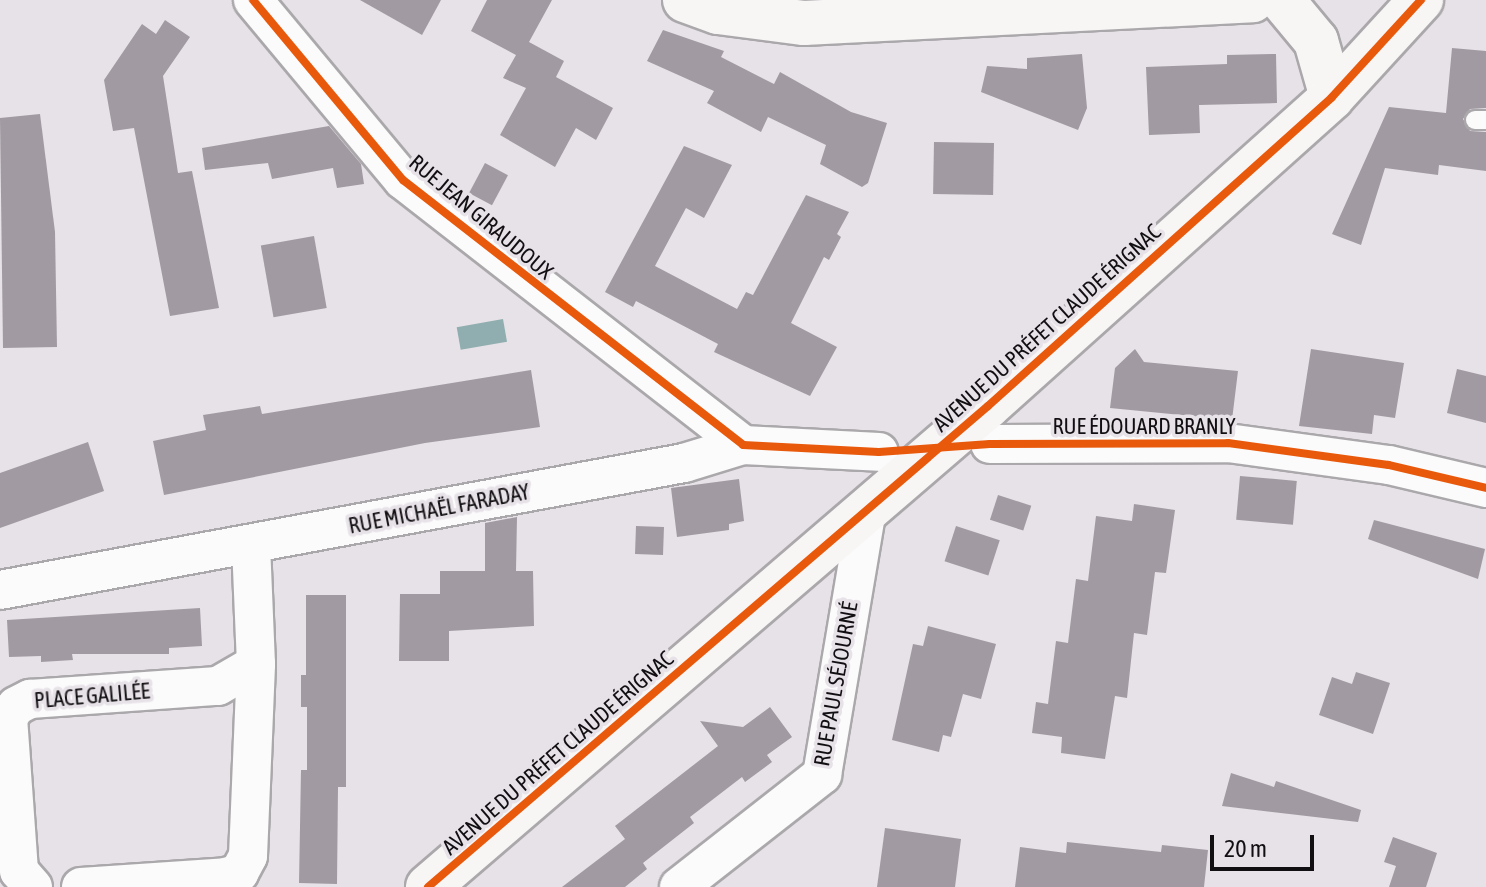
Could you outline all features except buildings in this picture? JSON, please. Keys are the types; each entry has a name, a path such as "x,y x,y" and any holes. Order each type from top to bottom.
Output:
{"street":[{"name":"RUE JEAN GIRAUDOUX","path":"253,0 403,180 623,353 683,394 743,445"},
{"path":"685,0 718,12 804,23 1252,0"},
{"path":"1282,0 1316,41 1332,97"},
{"name":"AVENUE DU PRÉFET CLAUDE ÉRIGNAC","path":"428,887 867,509 1332,97 1421,0"},
{"path":"683,394 684,463"},
{"name":"RUE ÉDOUARD BRANLY","path":"990,444 1228,443 1389,465 1486,488"},
{"name":"RUE MICHAËL FARADAY","path":"0,590 251,547 684,463 743,445 879,452"},
{"name":"RUE PAUL SÉJOURNÉ","path":"679,887 822,775 867,509"},
{"path":"81,887 239,873 248,856 256,664 251,547"},
{"name":"PLACE GALILÉE","path":"33,887 19,871 8,718 16,706 30,699 218,686 256,664"}],"water":[{"path":"503,319 507,342 461,350 457,327"}],"cycle path":[{"path":"253,0 403,180 743,445 879,452 990,444 1228,443 1389,465 1486,488"},
{"path":"428,887 988,406 1332,97 1421,0"}]}
